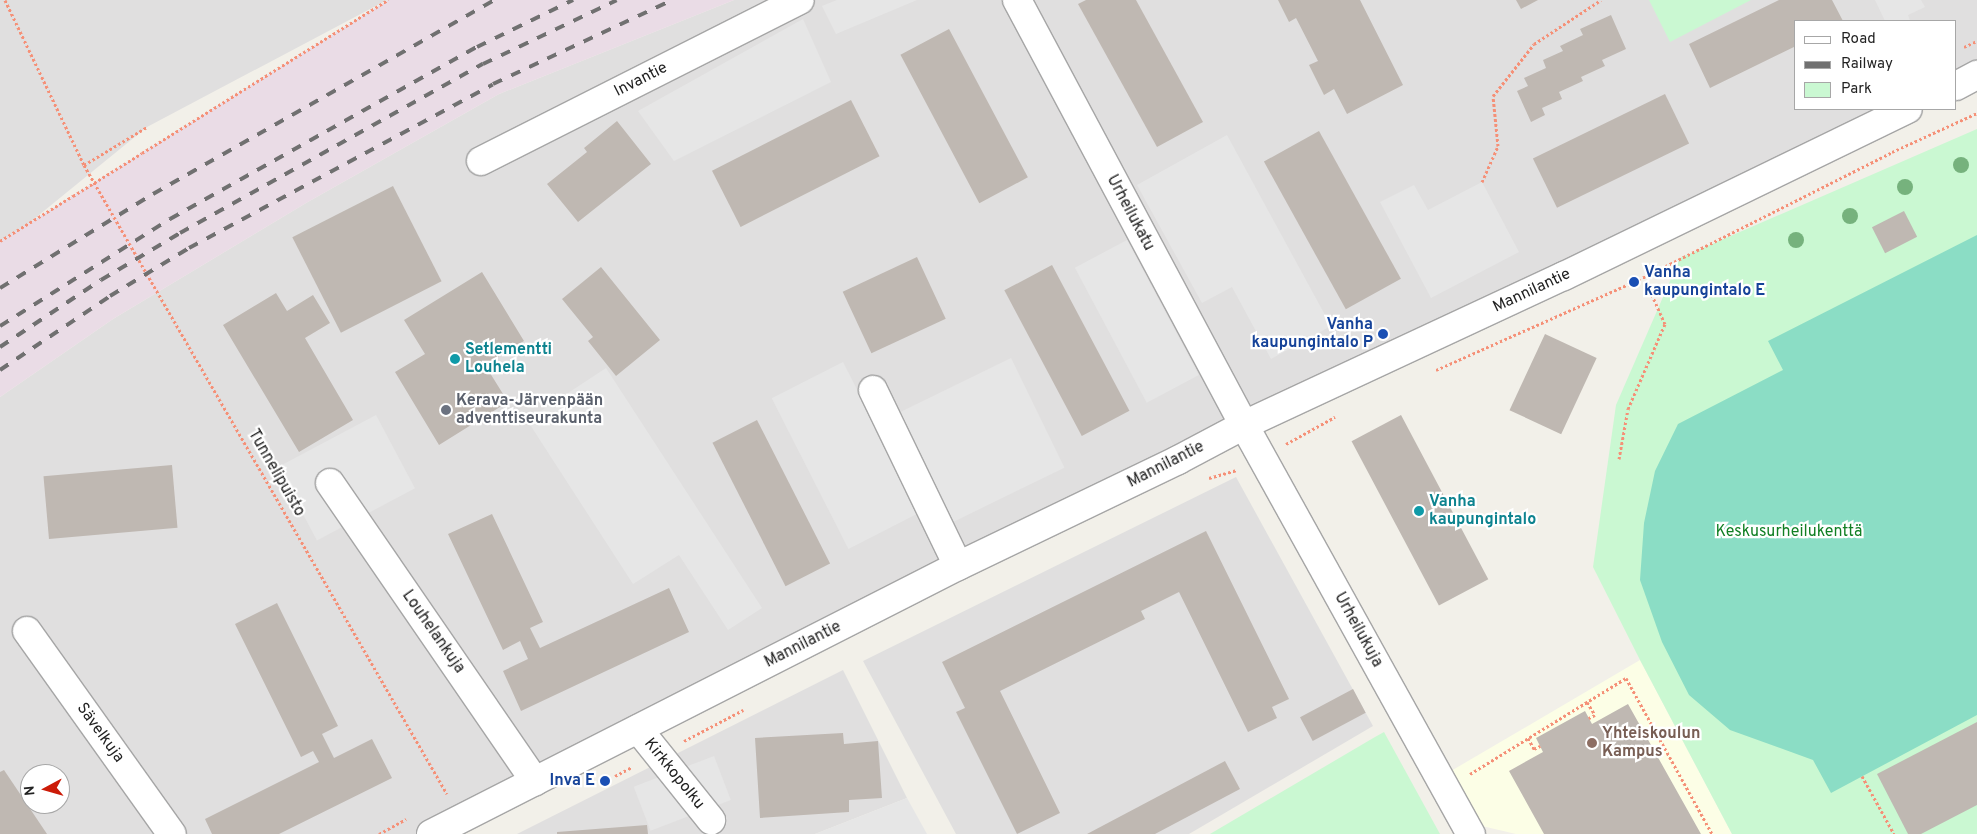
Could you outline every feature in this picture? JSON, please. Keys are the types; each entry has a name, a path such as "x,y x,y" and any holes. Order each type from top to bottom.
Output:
{"street":[{"name":"Invantie","path":"481,161 800,0"},
{"name":"Urheilukatu","path":"1017,0 1244,425"},
{"path":"1957,85 1977,75"},
{"name":"Mannilantie","path":"431,834 958,566 1178,460 1244,425 1564,276 1906,110"},
{"path":"873,390 958,566"},
{"name":"Urheilukuja","path":"1244,425 1471,834"},
{"name":"Louhelankuja","path":"330,483 535,781"},
{"name":"Sävelkuja","path":"27,632 172,834"},
{"name":"Kirkkopolku","path":"638,729 711,820"}],"path":[{"name":"Tunnelipuisto","path":"5,0 84,166 446,793"},
{"path":"0,240 23,228 388,0"},
{"path":"1482,182 1498,146 1493,96 1534,44 1601,0"},
{"path":"1430,373 1644,277 1874,161 1977,113"},
{"path":"84,166 147,127"},
{"path":"1619,459 1628,410 1664,324 1644,277"},
{"path":"1262,457 1336,416"},
{"path":"1465,778 1626,678 1712,834"},
{"path":"1587,702 1595,715 1589,718"},
{"path":"1528,738 1534,749 1540,746"},
{"path":"1862,776 1894,834"}],"shaded area":[{"path":"0,0 387,0 147,127 23,228 0,241"},
{"path":"388,0 734,0 499,94 306,203 113,319 0,397 0,241"},
{"path":"734,0 1977,0 1977,75 1957,85 1957,20 1794,20 1794,110 1906,110 431,834 0,834 0,397 113,319 306,203 499,94"},
{"path":"837,0 917,0 836,34 822,6"},
{"path":"1875,0 1921,0 1925,7 1908,15 1910,20 1885,20"},
{"path":"803,19 831,82 674,161 638,111"},
{"path":"1227,135 1331,326 1271,359 1232,287 1202,303 1137,185"},
{"path":"1482,182 1519,252 1431,298 1380,202 1414,185 1428,210"},
{"path":"1127,240 1199,375 1147,403 1075,268"},
{"path":"1011,358 1064,468 948,525 894,415"},
{"path":"843,362 920,513 848,549 772,398"},
{"path":"606,368 762,608 728,630 679,555 633,584 527,420"},
{"path":"376,415 415,488 317,540 278,467"},
{"path":"1236,477 1373,726 1189,834 956,834 863,661"},
{"name":"Yhteiskoulun Kampus","path":"1640,660 1732,834 1516,834 1482,826 1451,771"},
{"path":"843,670 907,798 815,834 517,834"},
{"path":"714,756 731,800 651,831 634,787"},
{"path":"907,798 927,834 815,834"}],"green space":[{"path":"1649,0 1751,0 1670,42"},
{"name":"Keskusurheilukenttä","path":"1977,129 1977,834 1732,834 1593,567 1616,405 1680,258"},
{"name":"Keskusurheilukenttä","path":"1977,235 1977,715 1831,793 1813,760 1730,730 1689,695 1662,642 1640,580 1644,523 1655,471 1678,424 1783,370 1768,341"},
{"path":"1384,732 1440,834 1210,834 1375,737"}],"building":[{"path":"1086,0 1136,0 1203,122 1157,147 1078,4"},
{"path":"1278,0 1360,0 1403,85 1347,114 1334,89 1324,95 1309,65 1318,61 1296,18 1289,22"},
{"path":"1516,0 1538,0 1521,9"},
{"path":"1779,0 1832,0 1842,20 1794,20 1794,47 1710,88 1689,44"},
{"path":"1611,15 1626,49 1602,60 1605,66 1581,77 1583,81 1559,92 1562,99 1542,108 1545,115 1531,122 1517,91 1528,86 1524,78 1546,68 1543,60 1563,51 1560,46 1583,35 1580,29"},
{"path":"949,29 1028,177 979,203 900,55"},
{"path":"1665,94 1689,143 1557,208 1533,158"},
{"path":"851,100 880,156 741,227 712,171"},
{"path":"617,121 651,164 578,222 547,184 587,152 584,148"},
{"path":"1319,131 1401,279 1346,309 1264,162"},
{"path":"393,186 442,281 341,333 292,237"},
{"path":"1904,211 1917,237 1885,253 1872,227"},
{"path":"917,257 946,319 871,353 843,292"},
{"path":"1052,265 1129,411 1082,436 1004,290"},
{"path":"601,267 660,340 616,376 588,341 593,337 562,299"},
{"name":"Setlementti Louhela","path":"482,272 524,341 485,365 508,402 439,445 395,372 425,354 404,320"},
{"path":"276,293 287,311 313,295 330,323 305,338 353,420 299,452 223,325"},
{"path":"1545,334 1597,358 1561,434 1510,410"},
{"name":"Vanha kaupungintalo","path":"1401,415 1488,579 1439,606 1352,441"},
{"path":"757,420 830,563 786,586 712,443"},
{"path":"172,465 177,528 49,539 43,476"},
{"path":"492,514 543,622 530,628 540,648 669,588 689,632 521,711 503,671 528,659 520,641 503,650 448,534"},
{"path":"1206,531 1289,699 1272,707 1277,718 1248,732 1179,592 1141,611 1145,619 1000,691 1060,813 1017,834 956,712 965,708 942,662"},
{"path":"277,603 338,726 322,734 334,758 372,739 392,778 279,834 212,834 205,819 319,762 313,751 301,757 235,624"},
{"path":"1353,689 1366,713 1313,741 1300,717"},
{"path":"1628,704 1701,834 1544,834 1509,771 1543,752 1536,738 1585,711 1592,724"},
{"path":"1977,722 1977,805 1921,834 1908,834 1877,774"},
{"path":"843,733 844,744 878,741 882,798 849,800 849,812 760,818 755,738"},
{"path":"1225,761 1240,789 1155,834 1087,834"},
{"path":"4,770 20,794 20,814 34,814 47,834 0,834 0,772"},
{"path":"647,825 648,834 557,834 557,832"}],"railway":[{"path":"0,288 153,194 495,0"},
{"path":"0,326 170,219 477,47 573,0"},
{"path":"0,347 101,280 180,233 483,64 617,0"},
{"path":"0,370 110,296 189,248 493,84 672,0"}],"place":[{"name":"Vanha kaupungintalo E","path":"1634,282"},
{"name":"Vanha kaupungintalo P","path":"1383,334"},
{"name":"Setlementti Louhela","path":"455,359"},
{"name":"Kerava-Järvenpään adventtiseurakunta","path":"446,410"},
{"name":"Vanha kaupungintalo","path":"1419,511"},
{"name":"Yhteiskoulun Kampus","path":"1592,743"},
{"name":"Inva E","path":"605,781"}]}
